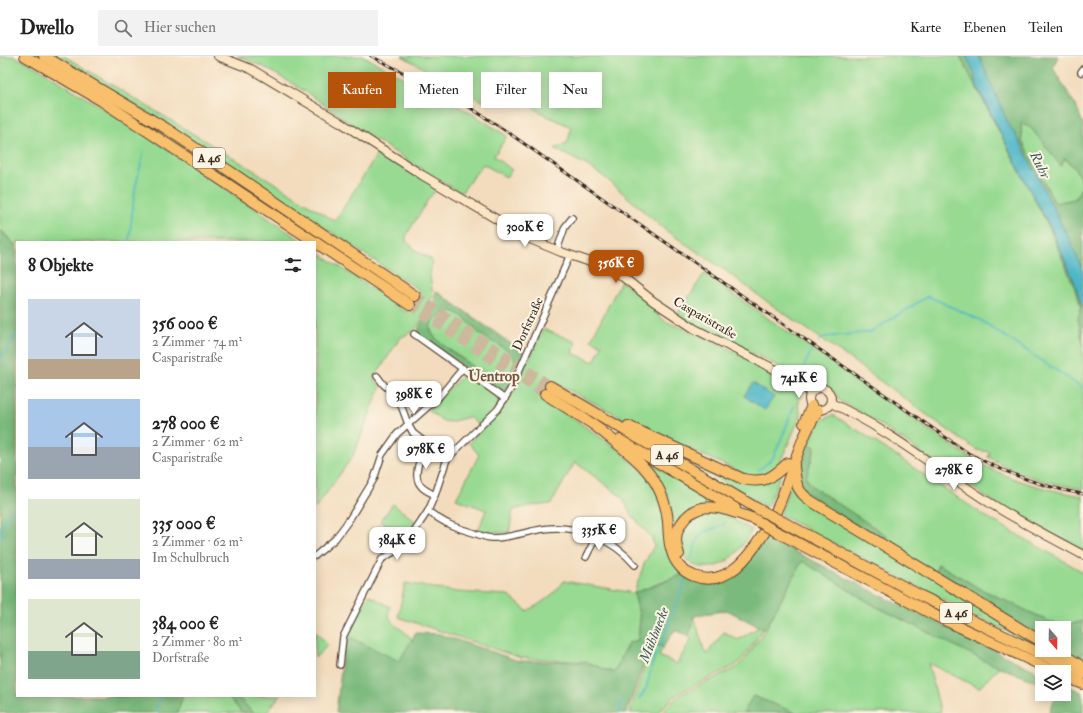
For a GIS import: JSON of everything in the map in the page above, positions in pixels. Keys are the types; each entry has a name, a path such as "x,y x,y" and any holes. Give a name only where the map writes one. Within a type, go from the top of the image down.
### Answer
{"highway":[{"name":"A 46","path":"25,56 102,101 313,241"},
{"name":"A 46","path":"44,56 167,129 415,296"},
{"name":"A 46","path":"316,243 410,305"},
{"name":"A 46","path":"1041,665 936,616 754,520 593,424 547,390 576,402 758,509 921,596 1083,674"},
{"path":"576,402 743,479 756,481 769,478 791,464"},
{"path":"754,520 720,508 709,507 696,511 685,519 677,531 676,545 680,556 690,567 708,573 719,571 733,563 749,545 764,521 778,493 815,408"},
{"path":"593,424 636,460 650,475 659,489 664,503 668,518 670,543 674,559 685,572 701,578 714,578 727,574 734,570 752,551 774,516 781,500 791,464"},
{"path":"791,464 798,488 806,498 1035,638"},
{"path":"1066,657 1083,668"},
{"path":"1071,679 1083,684"}],"main road":[{"name":"Casparistraße","path":"218,56 252,69 340,122 439,185 530,239 608,268 623,277 653,301 695,329 788,376 811,392"},
{"path":"818,388 828,390 831,393 831,403 826,409 815,408 809,400 811,392 818,388"},
{"path":"831,403 858,416 991,504 1031,528 1083,555"}],"street":[{"path":"557,250 565,227 572,218"},
{"name":"Dorfstraße","path":"340,665 343,637 382,559 402,547 428,511 448,459 498,409 505,399 512,387 570,255"},
{"path":"414,334 505,399"},
{"path":"316,555 335,539 349,520 374,479 382,455 397,434 438,398 463,368"},
{"path":"378,376 384,385 398,397 413,433 448,459"},
{"path":"426,443 416,477 421,486 435,495"},
{"path":"428,511 446,524 490,538 513,537 545,529 569,529 580,531 596,536 613,545 628,557 635,565"},
{"path":"586,557 596,536"}],"green space":[{"path":"0,56 14,56 36,67 154,140 302,241 16,241 16,246 0,229"},
{"path":"57,56 64,56 335,221 379,151 438,188 429,198 406,236 406,241 417,251 432,260 430,276 433,295 419,325 413,331 400,338 375,375 374,381 381,386 353,456 316,508 316,251 406,312 421,291 161,121"},
{"path":"237,56 364,56 392,72 328,72 328,108 306,92 264,67"},
{"path":"402,56 960,56 1050,229 1074,286 1081,307 1078,319 1083,344 1083,489 1043,481 1015,471 988,457 990,452 977,450 726,271 665,230 607,179 588,166 555,149 568,142 571,127 534,108 541,108 541,72 481,72 481,100 473,96 473,72 431,72"},
{"path":"960,56 967,57 974,72 976,84 1024,178"},
{"path":"979,56 1058,56 1053,68 1076,106 1083,124 1083,185 1083,271 1069,239 1020,142 1008,123","holes":["1021,123 1031,128 1061,166 1065,158 1076,170 1083,185 1075,199 1055,203 1022,141"]},
{"path":"396,74 404,78 404,108 461,108 507,136 494,156 512,170 506,177 483,164 461,193 348,122 328,108 396,108"},
{"path":"1021,122 1031,128 1061,165 1064,158 1076,170 1083,185 1075,199 1055,203 1022,141"},
{"path":"1028,186 1051,229 1073,278 1083,308 1083,344 1078,319 1081,307 1074,286 1050,229"},
{"path":"0,229 16,247 16,697 183,697 177,713 0,713"},
{"path":"704,274 967,456 1002,474 1024,482 1059,492 1083,496 1083,551 992,501 876,422 839,400 832,389 821,383 810,384 789,371 730,343 677,315"},
{"path":"621,281 653,305 659,316 665,321 718,343 782,377 800,394 798,405 801,415 777,469 764,476 751,477 635,424 555,383 545,399 615,447 646,474 659,496 664,517 663,536 669,558 684,574 634,593 644,564 654,546 652,538 631,514 622,497 575,462 551,504 529,506 513,510 509,533 478,531 486,510 456,499 479,455 469,443 506,404 515,389 543,329 576,342 572,353 594,362 602,345 591,340"},
{"path":"436,291 524,353 507,389 504,391 496,390 420,336 418,331 419,328 434,302","holes":["452,311 465,318 480,334 504,348 512,355 515,360 512,369 507,375 490,377 459,357 437,340 432,334 430,328 439,316"]},
{"path":"451,311 464,317 473,326 512,354 515,360 510,373 500,378 490,378 441,344 435,338 430,327 433,321 439,316"},
{"path":"465,373 497,396 500,403 478,425 469,417 450,422 443,421 428,410"},
{"path":"833,415 985,516 1083,572 1083,621 1071,624 1071,621 1048,621 977,587 938,564 935,573 883,542 887,536 813,487 806,478 815,447 809,444 819,421"},
{"path":"633,431 739,480 782,472 767,507"},
{"path":"809,444 815,447 806,478 813,487 887,536 883,542 801,490 799,469"},
{"path":"645,460 716,504 705,504 673,535 672,513 668,496"},
{"path":"792,480 1035,645 943,600 780,515"},
{"path":"393,504 416,522 404,538 380,521"},
{"path":"712,511 722,513 752,530 738,551 727,561 712,567 696,566 687,560 683,554 681,547 682,534 688,522 693,517 701,513"},
{"path":"766,537 880,595 1035,671 1035,681 987,662 875,606 802,561 765,630 727,610 694,616 689,636 675,630 663,647 646,643 646,656 627,713 336,713 345,635 399,661 416,633 439,634 519,661 587,662 614,673 628,643 638,640 640,619 634,593 684,574 704,583 713,584 730,576 747,560"},
{"path":"802,561 875,606 999,667 979,688 928,663 941,713 796,713 753,696 743,713 662,713 679,695 736,668 745,659 765,630"},
{"path":"938,564 977,587 1048,621 1035,621 1035,635 935,573"},
{"path":"564,581 634,593 640,619 638,640 628,643 614,673 587,662 521,658 398,617 405,583 457,592 508,595 527,611 548,598"},
{"path":"369,595 390,607 389,613 392,622 412,640 400,662 345,635"},
{"path":"694,616 705,653 707,654 724,632 738,640 759,627 763,629 743,658 736,665 678,693 657,713 630,713 649,651 649,643 663,647 659,656 677,664 691,640 689,636"},
{"path":"1083,621 1083,663 1071,655 1071,624"},
{"path":"316,632 328,645 316,657"},
{"path":"1071,687 1083,693 1083,713 1049,713 1054,701 1071,701"},
{"path":"753,696 796,713 743,713"},
{"path":"183,697 229,697 242,713 177,713"},
{"path":"229,697 238,697 253,713 242,713"},
{"path":"238,697 279,697 266,713 253,713"}],"water":[{"path":"966,56 979,56 1008,123 1020,142 1069,239 1083,271 1083,308 1073,278 1051,229 976,84 974,72"},
{"path":"753,383 774,397 765,410 744,396"}],"waterway":[{"path":"129,241 135,189 144,151"},
{"path":"819,341 825,337 871,332 928,296 982,321 1083,388"},
{"path":"0,359 16,335"},
{"name":"Mühlmecke","path":"804,366 812,350"},
{"name":"Mühlmecke","path":"759,470 773,458 794,406"},
{"path":"0,539 5,518 14,511"},
{"name":"Mühlmecke","path":"691,559 698,537 706,531 723,525 726,522"},
{"name":"Mühlmecke","path":"639,699 646,689 654,658 663,641 686,577"},
{"path":"154,713 162,697"},
{"name":"Mühlmecke","path":"620,713 620,703 626,701"}],"tunnel":[{"path":"415,296 550,386"},
{"path":"410,305 545,394"}],"railway":[{"path":"371,56 466,105 503,129 968,453 996,467 1038,483 1083,494"}],"district":[{"name":"Uentrop","path":"494,376"}],"water label":[{"name":"Ruhr","path":"1040,165"}]}
